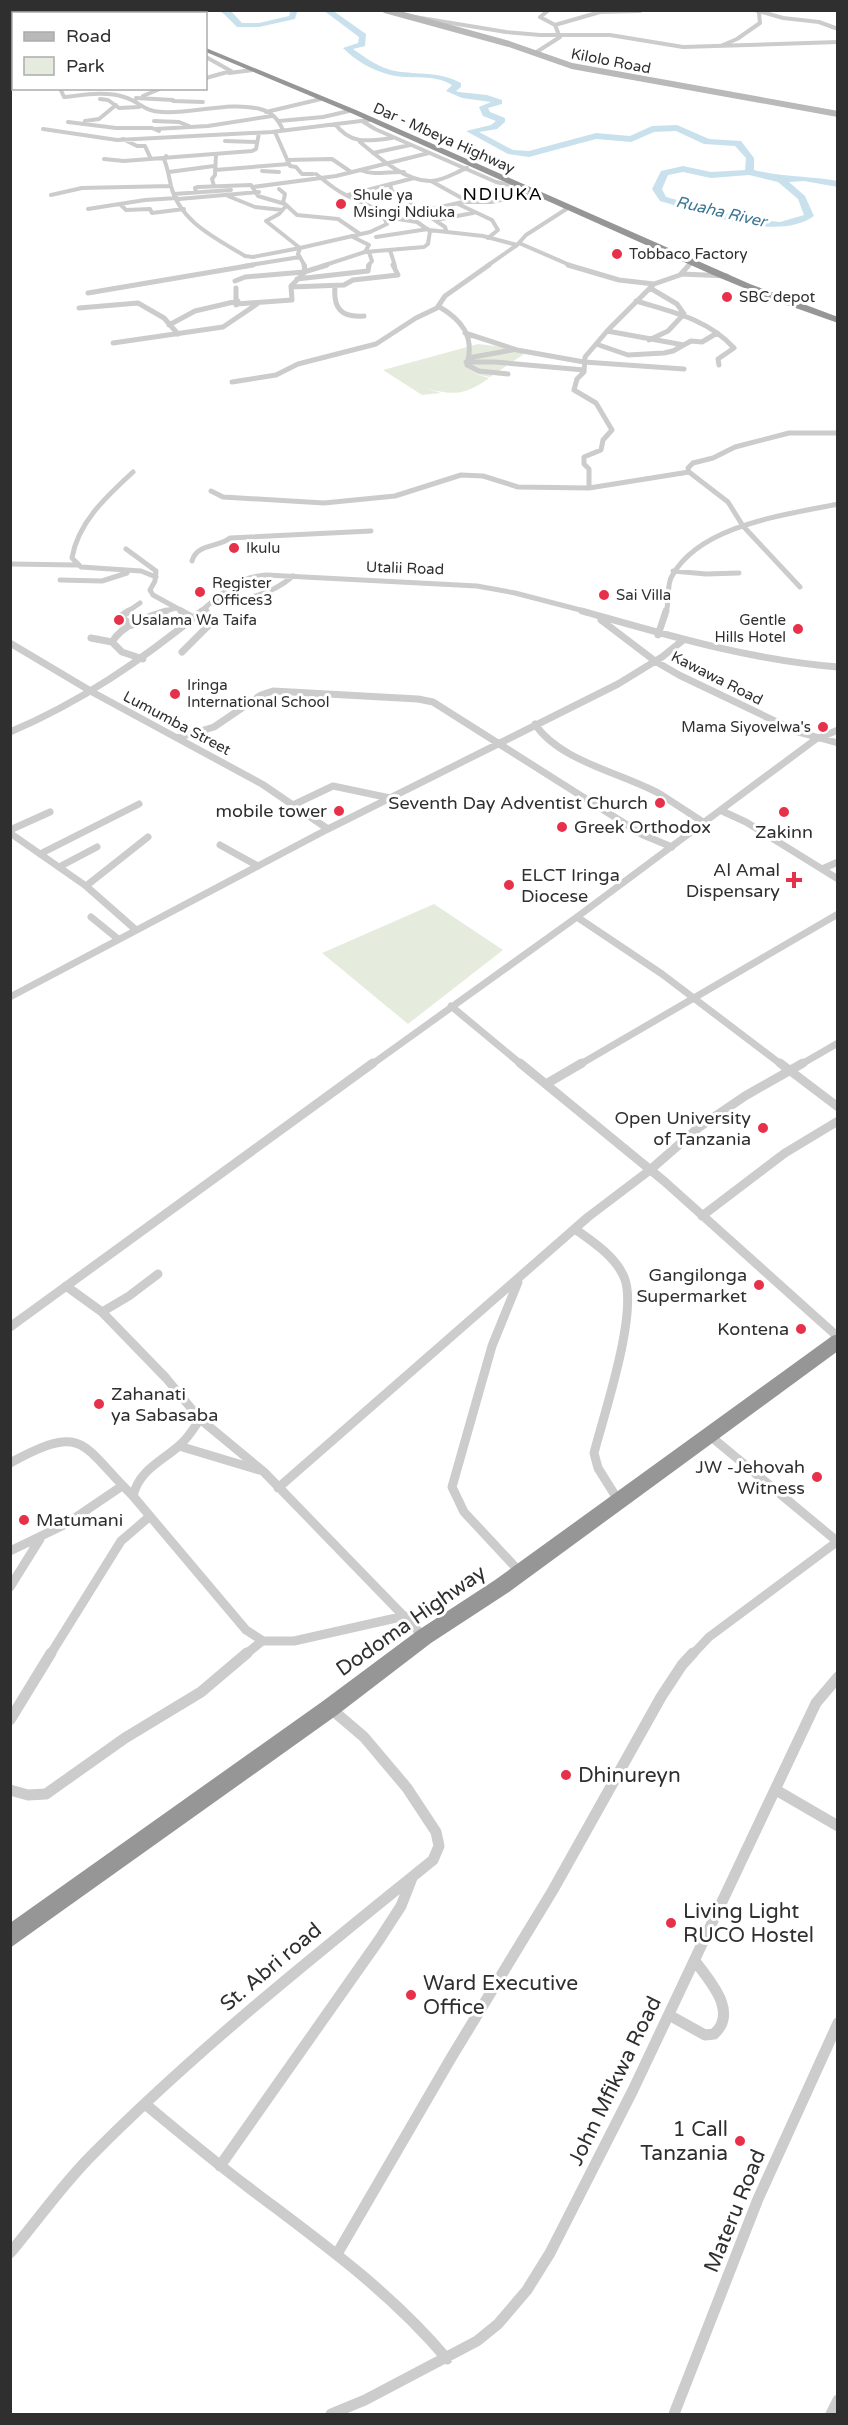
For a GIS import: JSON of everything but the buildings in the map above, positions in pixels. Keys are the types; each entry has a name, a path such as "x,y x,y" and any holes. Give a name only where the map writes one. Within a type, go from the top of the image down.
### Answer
{"highway":[{"name":"Dar - Mbeya Highway","path":"207,50 349,111 366,121 469,167 531,191 783,301 837,320"},
{"name":"Dodoma Highway","path":"10,1937 252,1761 330,1708 424,1637 465,1612 837,1339"}],"main road":[{"name":"Kilolo Road","path":"385,10 509,44 590,70 837,114"}],"street":[{"path":"549,10 540,17 555,25 561,35"},
{"path":"555,25 599,11 639,11"},
{"path":"757,12 782,14 787,19 837,26"},
{"path":"714,46 737,39 760,22 761,18 757,12"},
{"path":"405,16 425,17 506,32 610,35 680,46 837,42"},
{"path":"535,53 561,35"},
{"path":"207,57 222,57"},
{"path":"207,57 227,66 231,71 229,73"},
{"path":"207,78 253,70"},
{"path":"61,90 64,97 90,93 134,99 203,102"},
{"path":"134,99 157,90"},
{"path":"163,112 177,94"},
{"path":"79,95 105,100 123,108 139,107 149,111 154,121 153,129"},
{"path":"134,99 139,107"},
{"path":"266,112 321,99"},
{"path":"75,123 98,119 116,105"},
{"path":"108,112 197,112 241,107 266,112 279,121 283,130"},
{"path":"279,121 323,117 349,111"},
{"path":"68,123 116,129 153,129 194,127 272,116"},
{"path":"154,121 179,122 205,132 205,135"},
{"path":"295,133 366,121 395,138 469,167"},
{"path":"43,129 123,139 337,127"},
{"path":"337,127 347,138 360,142 373,153 414,178 431,181 461,196 466,202"},
{"path":"153,129 159,132 158,137"},
{"path":"274,132 280,139 288,162 305,175"},
{"path":"255,150 259,133"},
{"path":"224,135 235,153"},
{"path":"360,142 395,138"},
{"path":"123,139 145,147 150,157"},
{"path":"227,142 256,142"},
{"path":"227,142 255,150"},
{"path":"373,153 411,145"},
{"path":"104,159 124,160 255,150"},
{"path":"88,209 177,197 196,192 292,187 429,153"},
{"path":"214,186 212,178 215,175 216,154"},
{"path":"166,156 164,159 171,186 187,217 201,229 244,256 253,257 300,248 394,226 406,220 429,215"},
{"path":"169,172 332,159 351,172"},
{"path":"276,165 285,181 292,187"},
{"path":"240,167 244,170 279,172"},
{"path":"431,181 469,167"},
{"path":"177,197 228,196 305,175 344,169"},
{"path":"360,170 372,175 388,171 404,172"},
{"path":"235,281 245,277 304,272 367,252 425,247 430,241 428,229 417,222 385,217 316,174"},
{"path":"348,195 414,178"},
{"path":"285,181 324,180"},
{"path":"196,192 196,187 248,184 254,190 284,203 297,215 338,219 360,234"},
{"path":"390,185 394,193 429,215 446,229"},
{"path":"51,195 82,188 171,186"},
{"path":"279,189 285,195 282,210 266,221 300,248"},
{"path":"423,211 466,202 490,202 531,191"},
{"path":"228,196 255,207 282,210"},
{"path":"458,204 492,220 498,231 488,238"},
{"path":"121,205 126,210 150,209 152,213 184,209"},
{"path":"232,382 276,375 298,364 376,344 438,306 445,296 517,245 526,235 568,208"},
{"path":"436,220 474,213"},
{"path":"383,228 387,224 385,217"},
{"path":"383,228 387,235"},
{"path":"376,237 428,229 446,229 517,245 609,278 652,286 677,304 684,314"},
{"path":"369,232 385,245"},
{"path":"297,279 368,271 368,266 372,261 367,252 369,245 351,236"},
{"path":"169,325 195,310 237,303 258,304 292,300 291,287 306,267 300,257 300,248"},
{"path":"291,287 347,285 353,280 398,276 397,269 392,263 390,250"},
{"path":"88,293 300,257"},
{"path":"682,274 692,261"},
{"path":"589,488 589,469 584,464 584,457 601,450 603,440 612,430 596,403 574,390 577,379 584,370 584,362 606,332 652,286 682,274 728,276"},
{"path":"335,286 333,301 338,310 352,317 364,316"},
{"path":"235,317 236,288"},
{"path":"636,301 684,314 717,333 734,348 718,359 720,364"},
{"path":"79,308 138,303 164,318 178,334"},
{"path":"113,343 223,327 258,304"},
{"path":"438,306 456,316 465,333 470,344 468,366 508,374"},
{"path":"648,340 668,331 684,314"},
{"path":"606,332 684,345"},
{"path":"465,333 517,350 584,362 684,369"},
{"path":"596,344 628,355 668,353 691,340 703,341 717,333"},
{"path":"467,360 517,350"},
{"path":"467,360 584,370"},
{"path":"689,472 688,468 693,463 713,458 746,444 789,433 837,433"},
{"path":"77,565 72,555 80,532 109,496 133,472"},
{"path":"211,491 223,497 308,503 356,501 402,494 449,478 470,475 483,476 518,487 589,488 689,472 728,502 743,526 800,587"},
{"path":"658,635 669,603 670,578 702,543 743,526 779,515 837,504"},
{"path":"192,561 193,555 207,545 221,544 230,538 371,531"},
{"path":"126,549 156,571 151,593 192,617"},
{"path":"10,564 77,565 144,572 156,577"},
{"path":"674,571 706,574 740,573"},
{"path":"60,580 105,581 130,572"},
{"name":"Utalii Road","path":"10,732 93,693 143,659 192,617 242,579 266,575 430,582 486,587 524,595 682,641 767,660 837,667"},
{"path":"213,601 240,600 266,592 283,585 293,576"},
{"path":"132,625 120,617 140,603"},
{"path":"112,642 118,633 132,625 176,608"},
{"path":"182,652 210,624 211,620 205,608"},
{"name":"Kawawa Road","path":"595,615 654,661 816,739 837,743"},
{"path":"91,638 112,642 122,652 143,659"},
{"path":"12,993 328,829 502,744 535,724 632,676 682,641"},
{"name":"Lumumba Street","path":"10,643 93,693 262,784 328,829"},
{"path":"177,738 214,727 261,695 277,690 426,700 439,705 502,744 579,796 643,835 672,847"},
{"path":"535,724 544,738 564,750 659,794 703,822"},
{"path":"10,1327 577,917 816,739 837,730"},
{"path":"293,805 333,786 390,798"},
{"path":"40,854 139,804"},
{"path":"722,811 746,822 837,879"},
{"path":"50,812 10,832 86,886 136,930"},
{"path":"86,886 148,837"},
{"path":"220,845 258,866"},
{"path":"59,867 97,847"},
{"path":"822,869 837,862"},
{"path":"546,1084 837,914"},
{"path":"92,917 118,939"},
{"path":"577,917 662,974 837,1107"},
{"path":"451,1006 650,1170 837,1339"},
{"path":"278,1488 447,1338 698,1128 745,1096 837,1043"},
{"path":"702,1216 785,1154 837,1121"},
{"path":"575,1229 621,1268 630,1297 628,1321 594,1453 598,1468 618,1500"},
{"path":"102,1312 129,1296 158,1274"},
{"path":"519,1279 492,1346 452,1487 464,1512 520,1572"},
{"path":"66,1286 102,1312 166,1378 200,1419 264,1472 424,1637"},
{"path":"133,1496 137,1482 142,1476 154,1463 179,1446 200,1419"},
{"path":"337,2254 451,2058 554,1890 656,1706 682,1665 709,1637 837,1541 709,1435"},
{"path":"10,1463 45,1443 56,1440 76,1440 87,1446 133,1496 238,1622 262,1641"},
{"path":"179,1446 264,1472"},
{"path":"10,1551 79,1516 122,1486"},
{"path":"10,1720 122,1541 136,1526 149,1517"},
{"path":"10,1587 42,1536"},
{"path":"10,1790 23,1796 34,1797 46,1794 67,1782 125,1738 201,1692 262,1641 299,1640 386,1618 405,1616"},
{"name":"John Mfikwa Road","path":"331,2415 447,2359 477,2341 498,2324 527,2290 550,2253 669,2015 816,1704 837,1677"},
{"name":"St. Abri road","path":"10,2253 90,2157 146,2104 238,2019 433,1860 439,1846 436,1832 407,1788 364,1737 330,1708"},
{"path":"776,1790 837,1826"},
{"path":"220,2166 379,1940 401,1906 412,1878"},
{"path":"669,2015 698,2032 711,2036 717,2032 724,2020 721,1997 695,1961"},
{"name":"Materu Road","path":"674,2415 758,2199 837,2023"},
{"path":"146,2104 220,2166 375,2283 426,2332 447,2359"},
{"path":"831,2415 837,2400"}],"green space":[{"path":"478,344 530,350 490,377 475,374 489,378 473,388 459,392 451,393 425,388 441,393 422,395 383,370"},
{"path":"434,904 503,950 408,1024 322,953"}],"waterway":[{"name":"Ruaha River","path":"221,10 227,12 240,25 259,25 292,17 294,11 298,10"},
{"name":"Ruaha River","path":"326,10 363,36 362,44 347,48 371,64 398,74 443,77 458,85 450,91 456,94 493,99 499,102 483,107 486,114 502,120 494,127 470,131 511,152 529,154 596,136 631,139 652,129 677,128 707,142 738,143 750,158 749,172"},
{"name":"Ruaha River","path":"749,172 711,175 683,169 664,173 657,189 663,199 745,221 781,225 809,216 802,198 781,180"},
{"name":"Ruaha River","path":"749,172 781,180"},
{"name":"Ruaha River","path":"781,180 804,178 838,184"}],"place":[{"name":"Shule ya Msingi Ndiuka","path":"341,204"},
{"name":"Tobbaco Factory","path":"617,254"},
{"name":"SBC depot","path":"727,297"},
{"name":"Ikulu","path":"234,548"},
{"name":"Register Offices3","path":"200,592"},
{"name":"Sai Villa","path":"604,595"},
{"name":"Usalama Wa Taifa","path":"119,620"},
{"name":"Gentle Hills Hotel","path":"798,629"},
{"name":"Iringa International School","path":"175,694"},
{"name":"Mama Siyovelwa's","path":"823,727"},
{"name":"Seventh Day Adventist Church","path":"660,803"},
{"name":"mobile tower","path":"339,811"},
{"name":"Zakinn","path":"784,812"},
{"name":"Greek Orthodox","path":"562,827"},
{"name":"Al Amal Dispensary","path":"794,880"},
{"name":"ELCT Iringa Diocese","path":"509,885"},
{"name":"Open University of Tanzania","path":"763,1128"},
{"name":"Gangilonga Supermarket","path":"759,1285"},
{"name":"Kontena","path":"801,1329"},
{"name":"Zahanati ya Sabasaba","path":"99,1404"},
{"name":"JW -Jehovah Witness","path":"817,1477"},
{"name":"Matumani","path":"24,1520"},
{"name":"Dhinureyn","path":"566,1775"},
{"name":"Living Light RUCO Hostel","path":"671,1923"},
{"name":"Ward Executive Office","path":"411,1995"},
{"name":"1 Call Tanzania","path":"740,2141"}],"district":[{"name":"NDIUKA","path":"503,194"}]}
